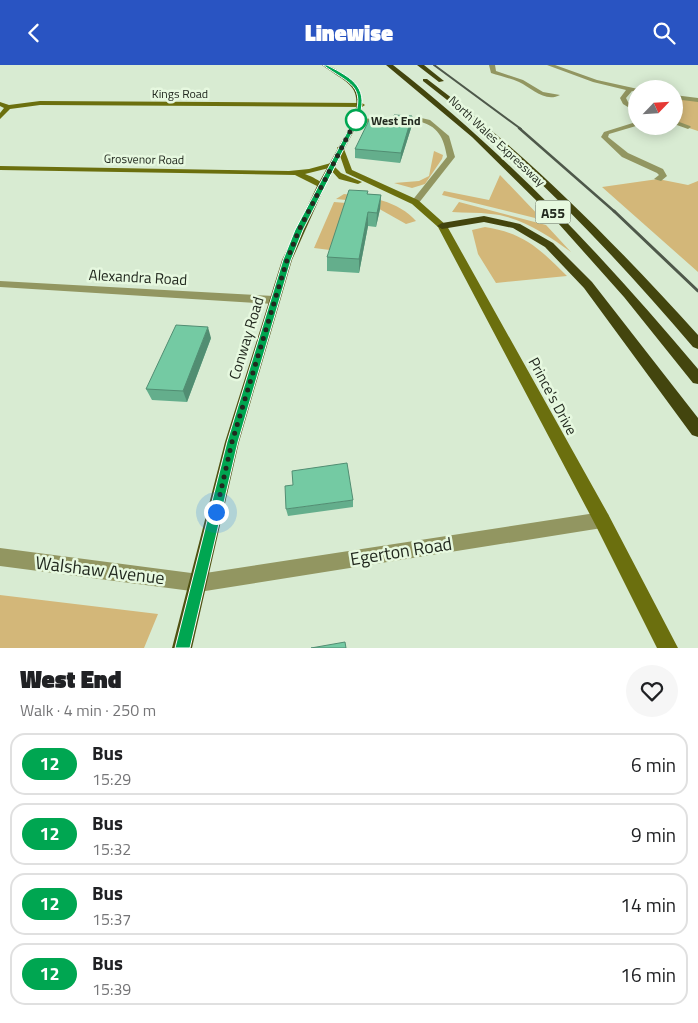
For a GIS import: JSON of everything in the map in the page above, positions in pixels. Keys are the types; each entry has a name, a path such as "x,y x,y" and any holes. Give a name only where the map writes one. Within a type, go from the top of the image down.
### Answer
{"highway":[{"name":"North Wales Expressway","path":"389,65 434,99 516,174 580,240 698,379"},
{"name":"North Wales Expressway","path":"405,65 461,106 535,174 656,296 698,344"},
{"path":"420,65 475,108 542,171 656,296"},
{"path":"442,226 484,219 516,226 549,245 588,285 698,430"}],"main road":[{"path":"326,65 342,74 355,86 360,92 362,105"},
{"name":"Kings Road","path":"0,104 8,107 40,103 362,105"},
{"name":"Conway Road","path":"182,648 232,442 274,300 296,237 331,165 356,121 362,105"},
{"path":"0,117 8,107"},
{"name":"Prince's Drive","path":"340,149 348,171 415,202 442,226 602,519 668,648"},
{"name":"Prince's Drive","path":"331,165 334,172 342,177 380,187"},
{"name":"Grosvenor Road","path":"288,173 310,171 331,165"},
{"name":"Grosvenor Road","path":"0,167 288,173 304,175 321,186"}],"street":[{"path":"492,65 493,72 521,81 546,95 558,95"},
{"path":"550,65 595,81 628,89"},
{"path":"683,97 698,98 698,92"},
{"path":"628,94 623,98 624,103 628,105"},
{"path":"539,100 546,95"},
{"path":"356,121 428,121 447,137 451,157 415,202"},
{"path":"683,125 688,127"},
{"path":"628,126 606,133 604,137 625,155 660,171 663,176 658,179"},
{"name":"Alexandra Road","path":"0,284 274,300"},
{"name":"Egerton Road","path":"199,583 602,519"},
{"name":"Walshaw Avenue","path":"0,557 199,583"}],"shaded area":[{"path":"683,98 698,100 698,131 683,126"},
{"path":"434,151 443,155 442,159 425,184 412,188 394,183 419,181 429,176"},
{"path":"500,175 543,220 442,195 444,191 489,200"},
{"path":"658,179 688,185 698,181 698,272 602,187"},
{"path":"344,194 373,198 392,204 409,214 416,221 406,224 367,202 336,199"},
{"path":"334,202 346,203 330,250 314,248"},
{"path":"459,202 546,225 571,252 543,233 512,218 486,213 452,212"},
{"path":"485,227 510,233 521,238 539,250 567,276 496,283 478,254 472,230"},
{"path":"0,595 158,614 144,648 0,648"}],"building":[{"path":"394,115 412,116 401,153 355,149 371,116 393,118"},
{"path":"349,190 368,191 367,194 381,195 377,213 368,212 359,259 327,257"},
{"path":"176,325 208,327 183,391 146,389"},
{"path":"347,463 353,500 286,509 285,486 293,485 292,471"},
{"path":"345,642 346,648 311,648"}],"railway":[{"path":"434,65 521,129"},
{"path":"519,128 615,212"},
{"path":"614,211 698,291"}],"bus line":[{"name":"12","path":"182,648 232,442 287,260 299,230 331,165 356,121 362,105 360,92 350,80 325,65"}],"place":[{"name":"West End","path":"356,120"}],"route":[{"path":"216,512 232,442 287,260 299,230 331,165 356,120"}]}
